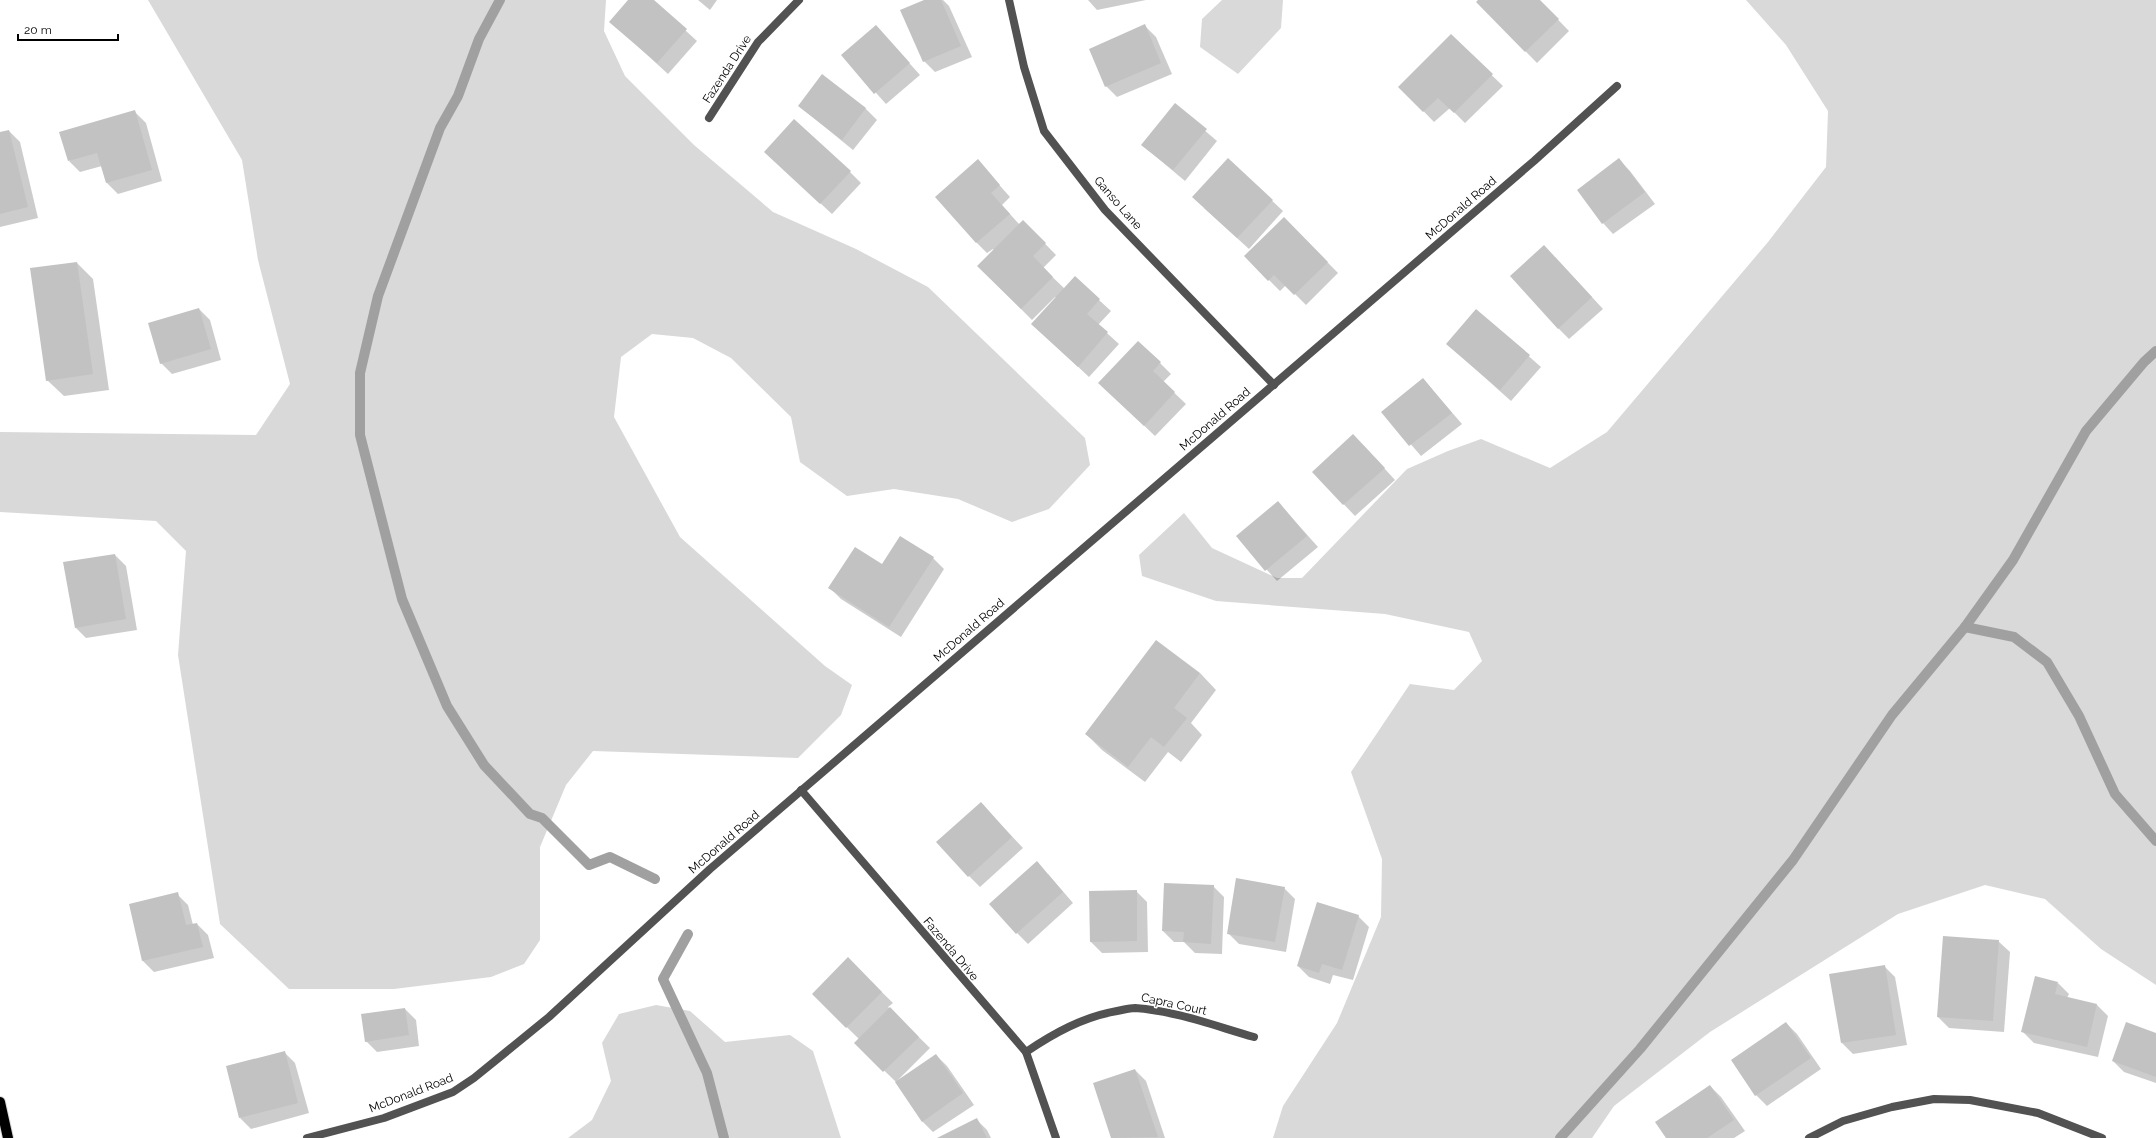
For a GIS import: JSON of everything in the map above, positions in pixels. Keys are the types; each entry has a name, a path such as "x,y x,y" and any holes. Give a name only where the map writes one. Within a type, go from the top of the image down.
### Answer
{"main road":[{"path":"0,1102 8,1138"}],"street":[{"name":"Fazenda Drive","path":"710,118 758,42 799,0"},
{"name":"Ganso Lane","path":"1009,0 1024,67 1044,131 1105,210 1274,385"},
{"name":"McDonald Road","path":"307,1138 384,1118 453,1092 474,1078 549,1017 710,869 801,790 1534,161 1617,86"},
{"name":"Fazenda Drive","path":"801,790 1026,1052 1056,1138"},
{"name":"Capra Court","path":"1026,1052 1054,1034 1082,1020 1100,1014 1134,1008 1189,1017 1254,1038"},
{"path":"1809,1138 1842,1121 1892,1107 1934,1099 1970,1100 2038,1113 2102,1138"}],"shaded area":[{"path":"148,0 606,0 604,31 625,76 694,145 773,212 856,249 928,287 1085,438 1090,465 1049,509 1012,522 958,499 894,489 847,496 800,462 791,417 731,358 693,338 652,334 621,357 614,417 680,537 825,666 852,685 841,715 798,758 593,751 566,785 540,847 540,940 524,964 491,977 394,989 289,989 220,924 178,655 186,551 156,521 0,512 0,432 256,435 290,384 258,260 242,160"},
{"path":"1222,0 1283,0 1281,28 1238,74 1200,47 1202,19"},
{"path":"1746,0 2156,0 2156,985 2101,949 2045,899 1985,885 1898,914 1710,1032 1614,1106 1592,1138 1273,1138 1283,1106 1337,1023 1381,917 1382,859 1351,772 1410,684 1454,690 1482,661 1469,632 1385,614 1216,601 1142,576 1139,555 1184,513 1212,548 1277,578 1302,578 1407,469 1448,451 1481,439 1550,468 1607,432 1768,242 1826,167 1828,111 1786,45"},
{"path":"656,1005 690,1011 725,1042 790,1035 813,1051 841,1138 568,1138 592,1120 611,1081 602,1043 619,1014"}],"building":[{"path":"628,0 654,0 687,29 657,63 609,22"},
{"path":"924,0 941,0 961,46 923,62 900,10"},
{"path":"1478,0 1540,0 1559,19 1525,52 1476,2"},
{"path":"1145,24 1161,63 1105,87 1089,49"},
{"path":"876,25 910,63 874,94 841,55"},
{"path":"1451,34 1493,74 1454,113 1438,98 1423,112 1398,87"},
{"path":"822,74 866,108 842,140 798,106"},
{"path":"1175,103 1207,129 1173,170 1141,145"},
{"path":"135,110 152,170 106,183 97,153 68,161 59,132"},
{"path":"794,119 851,171 820,204 764,152"},
{"path":"9,130 28,207 0,214 0,132"},
{"path":"1228,158 1273,200 1237,238 1192,197"},
{"path":"1619,158 1645,192 1602,224 1577,190"},
{"path":"978,159 1000,185 991,193 1010,214 976,243 935,197"},
{"path":"1284,217 1328,262 1294,295 1274,275 1268,281 1244,256"},
{"path":"1023,220 1046,243 1033,256 1053,277 1021,309 977,266"},
{"path":"1544,245 1592,297 1558,329 1510,276"},
{"path":"77,262 93,374 46,381 30,268"},
{"path":"1075,276 1100,299 1087,314 1108,332 1078,367 1031,324"},
{"path":"199,308 211,349 160,364 148,323"},
{"path":"1476,309 1530,355 1500,390 1446,344"},
{"path":"1138,341 1161,362 1153,371 1175,392 1144,426 1098,383"},
{"path":"1423,378 1452,413 1409,446 1381,412"},
{"path":"1353,434 1385,468 1343,505 1312,472"},
{"path":"1278,501 1307,536 1265,571 1236,536"},
{"path":"900,536 934,557 889,627 828,588 855,547 882,564"},
{"path":"115,554 126,619 75,628 63,562"},
{"path":"1156,640 1200,673 1174,708 1187,718 1164,747 1151,737 1128,767 1085,734"},
{"path":"981,802 1012,837 968,877 936,842"},
{"path":"1037,861 1063,892 1016,934 989,904"},
{"path":"1236,878 1285,887 1275,942 1227,934"},
{"path":"1164,883 1214,885 1211,944 1183,942 1184,932 1162,931"},
{"path":"1137,890 1137,941 1090,942 1089,891"},
{"path":"178,892 186,925 197,923 203,947 142,961 129,904"},
{"path":"1317,902 1359,915 1342,970 1322,964 1319,973 1297,966"},
{"path":"1943,936 1999,940 1993,1021 1937,1017"},
{"path":"848,957 882,992 846,1028 812,994"},
{"path":"1885,965 1896,1035 1841,1043 1829,974"},
{"path":"2035,976 2058,982 2055,994 2097,1004 2087,1047 2021,1032"},
{"path":"890,1007 919,1037 883,1072 854,1043"},
{"path":"405,1008 409,1035 365,1042 361,1014"},
{"path":"1786,1022 1811,1058 1755,1096 1731,1060"},
{"path":"2126,1022 2156,1033 2156,1077 2112,1061"},
{"path":"285,1051 298,1103 239,1118 226,1066"},
{"path":"936,1054 963,1093 922,1122 895,1082"},
{"path":"1135,1069 1158,1137 1111,1138 1093,1083"},
{"path":"1710,1085 1734,1120 1707,1138 1666,1138 1655,1122"},
{"path":"977,1118 987,1138 937,1138"}],"waterway":[{"path":"500,0 479,39 458,96 440,128 378,296 360,373 360,435 402,599 447,706 484,765 530,814 542,818 589,865 610,857 655,879"},
{"path":"1560,1138 1640,1049 1793,860 1892,715 1965,627 2013,560 2086,431 2144,362 2156,351"},
{"path":"1965,627 2014,637 2047,662 2079,716 2115,794 2156,841"},
{"path":"688,934 663,979 707,1073 724,1138"}]}
